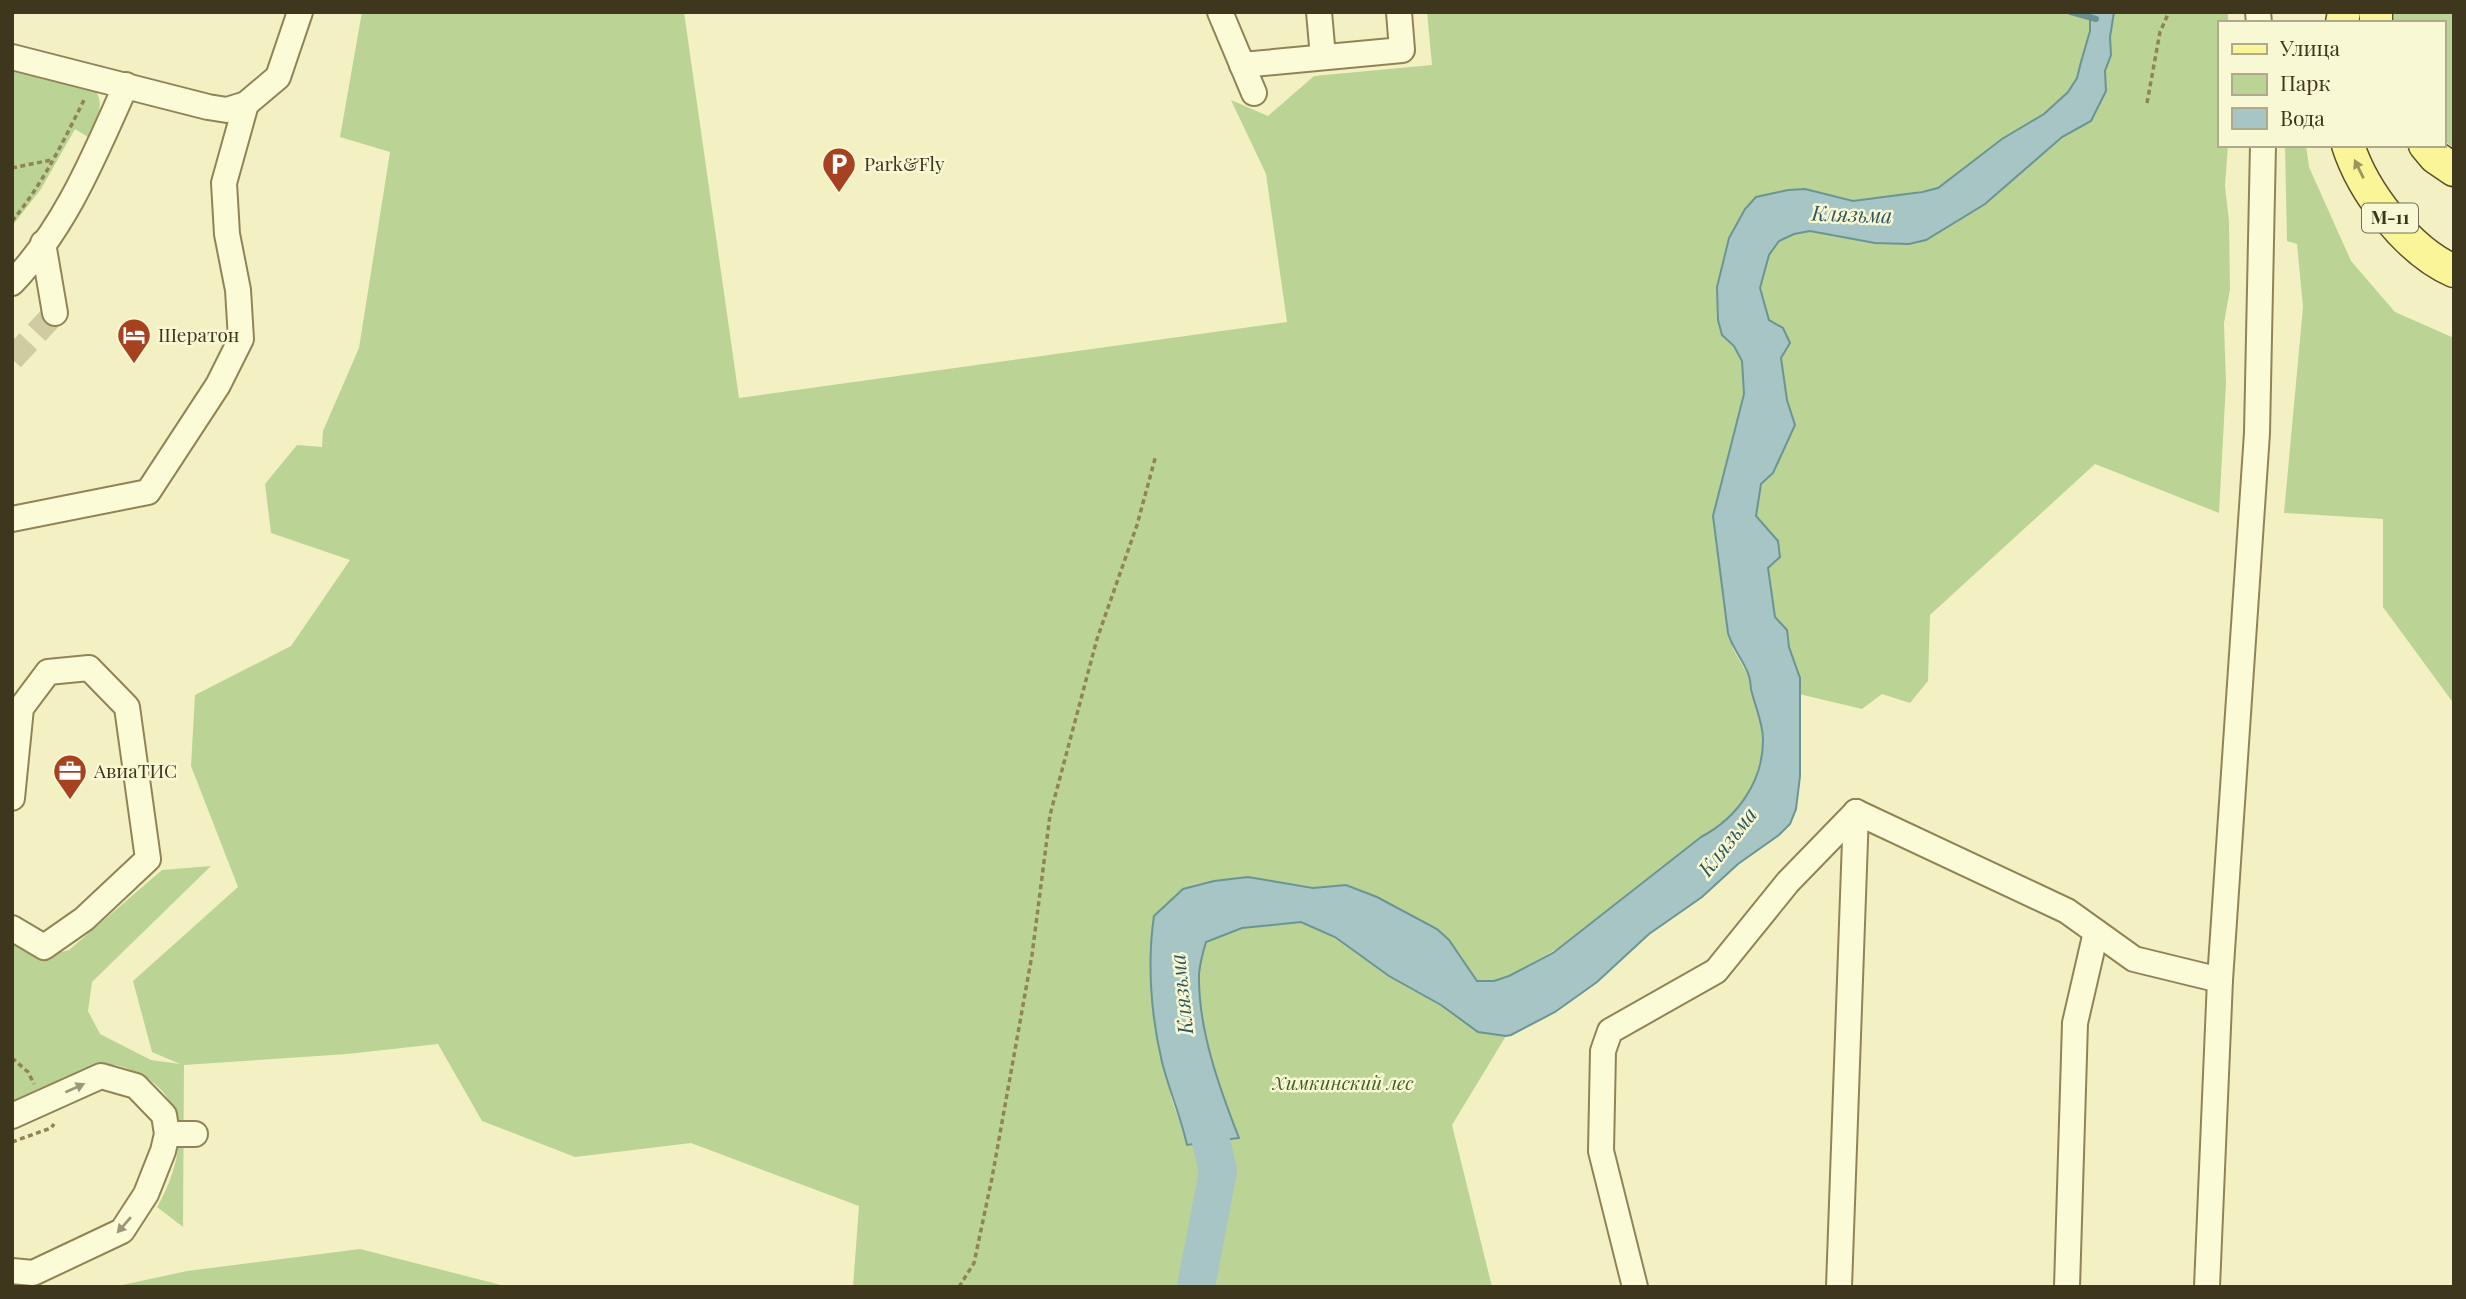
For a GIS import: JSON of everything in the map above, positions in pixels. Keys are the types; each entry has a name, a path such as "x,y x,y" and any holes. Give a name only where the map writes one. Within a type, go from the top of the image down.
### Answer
{"main road":[{"name":"М-11","path":"2349,147 2366,184 2406,237 2441,265 2454,271"},
{"path":"2427,147 2435,157 2454,170"}],"street":[{"path":"12,57 227,110 246,104 278,77 300,12"},
{"path":"1220,12 1254,93"},
{"path":"1319,12 1324,57"},
{"path":"1242,65 1402,50 1399,12"},
{"path":"12,283 62,218 92,163 126,85"},
{"path":"12,519 148,492 218,385 241,339 238,290 227,234 224,183 246,104"},
{"path":"2207,1287 2220,980 2257,433 2263,147"},
{"path":"43,243 55,313"},
{"path":"12,928 44,947 83,919 148,859 127,707 89,668 48,672 21,708 13,782"},
{"path":"1856,812 2067,911 2134,959 2220,980"},
{"path":"1635,1287 1601,1151 1603,1051 1610,1031 1716,971 1788,882 1856,812"},
{"path":"1839,1287 1856,812"},
{"path":"2067,1287 2075,1023 2096,932"},
{"path":"12,1116 101,1076 136,1086 164,1115 167,1134 146,1194 122,1231 33,1273 12,1270"},
{"path":"167,1134 195,1134"}],"path":[{"path":"2147,103 2160,32 2169,12"},
{"path":"12,220 34,192 95,77"},
{"path":"12,168 52,160"},
{"path":"12,209 17,215"},
{"path":"959,1287 975,1263 992,1178 1032,955 1050,815 1097,639 1137,524 1156,455"},
{"path":"12,1058 28,1072 38,1092"}],"green space":[{"name":"Химкинский лес","path":"362,12 684,12 739,398 1287,322 1266,174 1231,100 1268,116 1314,76 1432,65 1427,12 2090,12 2090,31 2077,78 2068,92 2044,114 2002,139 1938,188 1869,200 1853,201 1837,196 1724,254 1717,287 1717,303 1722,335 1734,346 1742,361 1744,395 1713,516 1733,649 1749,677 1763,739 1761,756 1749,794 1728,819 1688,847 1567,943 1509,976 1494,981 1477,981 1459,953 1437,929 1377,897 1248,877 1198,884 1152,966 1159,1048 1172,1100 1188,1145 1239,1137 1217,1078 1206,1037 1199,974 1206,942 1242,928 1301,922 1335,937 1389,976 1441,1005 1478,1032 1506,1036 1452,1125 1492,1287 853,1287 859,1206 691,1143 575,1157 482,1121 438,1044 347,1054 184,1065 183,1227 157,1207 172,1173 179,1138 172,1105 162,1091 147,1078 121,1066 103,1066 12,1104 12,943 25,951 39,954 69,950 162,870 211,866 92,982 88,1011 100,1034 151,1060 180,1064 152,1052 133,981 238,887 191,766 195,695 291,646 350,560 271,533 265,484 297,445 322,447 323,431 359,348 390,152 340,137"},
{"path":"2114,12 2228,12 2228,21 2218,21 2218,147 2228,147 2225,186 2229,221 2230,289 2224,323 2226,383 2219,513 2095,464 1930,615 1928,681 1910,703 1882,694 1862,709 1799,694 1800,677 1789,647 1787,630 1775,617 1768,568 1756,516 1761,484 1773,473 1795,425 1787,400 1781,357 1783,328 1769,320 1760,288 1769,255 1779,241 1810,231 1875,243 1909,244 1926,240 1985,204 2062,137 2091,121 2106,91 2105,71 2111,55 2110,37"},
{"path":"2394,12 2454,12 2454,149 2445,141 2445,21 2394,21"},
{"path":"12,66 91,85 100,104 88,137 75,129 41,189 12,226"},
{"path":"2285,147 2306,147 2309,167 2351,261 2395,312 2454,338 2454,704 2383,607 2383,519 2284,513 2303,307 2297,244 2287,241"},
{"path":"360,1249 509,1287 113,1287 187,1271"}],"water":[{"path":"2090,12 2114,12 2110,37 2111,55 2105,71 2106,91 2091,121 2062,137 1985,204 1926,240 1909,244 1875,243 1810,231 1779,241 1769,255 1760,288 1769,320 1783,328 1790,343 1781,358 1787,400 1795,425 1773,473 1761,484 1756,516 1778,541 1780,557 1768,568 1775,617 1787,630 1789,647 1800,678 1800,776 1796,809 1790,824 1738,864 1702,897 1649,934 1597,982 1555,1012 1511,1035 1478,1032 1441,1005 1389,976 1335,937 1301,922 1242,928 1206,942 1199,974 1202,1016 1217,1078 1239,1138 1187,1145 1158,1044 1151,970 1154,916 1183,889 1214,881 1248,877 1313,888 1346,885 1377,897 1437,929 1449,940 1477,981 1494,981 1553,953 1726,820 1746,797 1762,755 1761,722 1749,676 1728,633 1713,516 1744,394 1742,361 1734,346 1722,335 1718,320 1717,287 1729,238 1745,209 1756,197 1805,189 1853,201 1938,188 2002,139 2044,114 2068,92 2077,78 2090,31"}],"waterway":[{"path":"2071,12 2096,19"},
{"name":"Клязьма","path":"1196,1287 1218,1171 1199,1090"}],"tunnel":[{"path":"12,359 55,313"}],"place":[{"name":"Park&Fly","path":"839,194"},
{"name":"Шератон","path":"134,365"},
{"name":"АвиаТИС","path":"70,801"}]}
